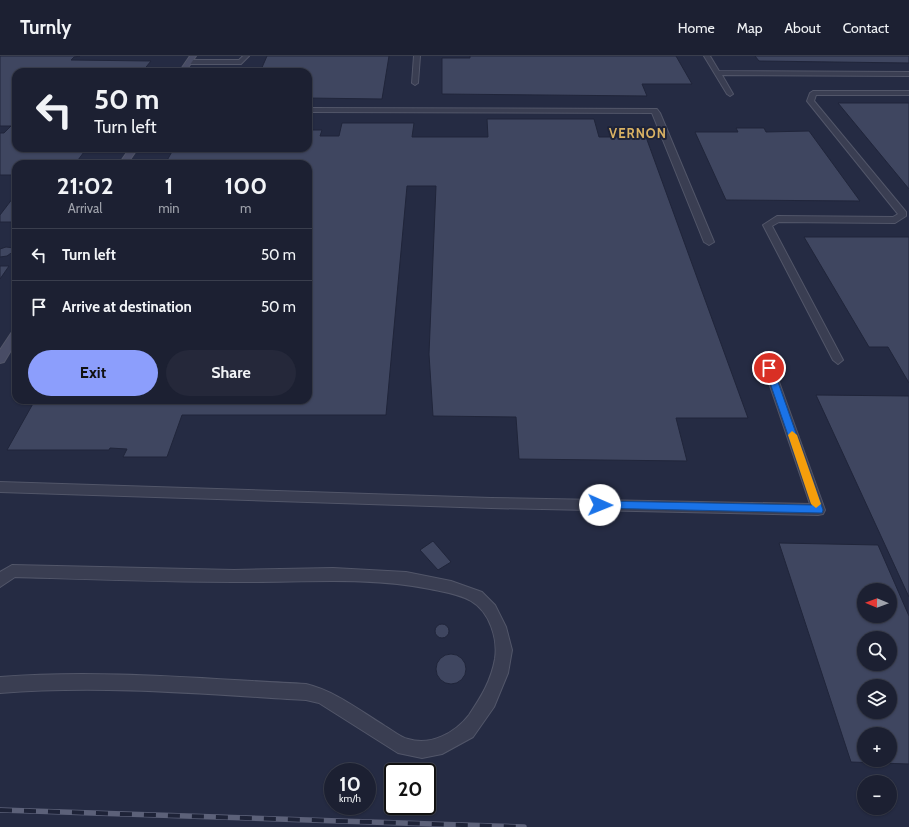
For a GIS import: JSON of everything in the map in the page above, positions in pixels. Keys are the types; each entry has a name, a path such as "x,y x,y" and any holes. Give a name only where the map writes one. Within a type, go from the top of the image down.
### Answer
{"main road":[{"path":"185,68 191,59"},
{"path":"0,359 12,340"}],"lane":[{"path":"191,59 241,62 246,56"},
{"path":"415,83 417,56"},
{"path":"707,56 730,94"},
{"path":"717,73 909,74"},
{"path":"838,360 767,225 777,219 895,220 903,214 810,101 813,93 909,93"},
{"path":"312,110 654,111 681,170 709,242"},
{"path":"0,487 483,503 818,510 769,368"},
{"path":"0,582 12,571 234,576 333,574 406,578 451,588 477,597 490,610 499,627 504,650 500,673 488,702 467,731 442,746 422,750 404,748 322,696 306,692 101,680 52,681 0,685"}],"building":[{"path":"0,56 80,56 74,57 71,60 151,61 145,68 12,68 12,152 84,152 78,160 12,160 12,175 0,175 0,133 4,133 11,126 0,126"},
{"path":"267,56 389,56 382,99 312,98 312,68 262,68"},
{"path":"470,56 676,56 692,84 642,84 647,96 442,94 442,58 470,58"},
{"path":"755,56 909,56 909,63 759,61"},
{"path":"838,103 909,103 909,189"},
{"path":"487,119 594,119 599,137 646,137 748,418 676,418 687,461 519,459 516,417 433,416 429,354 436,186 407,186 386,415 182,415 167,457 123,457 127,449 110,448 109,450 7,450 33,404 312,404 312,160 167,160 172,152 312,152 312,130 322,130 320,136 339,136 342,123 414,123 412,137 488,137"},
{"path":"736,128 764,128 766,132 809,131 860,201 726,200 695,132 738,132"},
{"path":"12,199 12,222 0,222 0,215"},
{"path":"804,237 909,237 909,383 888,347 869,347"},
{"path":"6,247 12,248 12,252 7,256 0,257 0,249"},
{"path":"0,266 9,266 0,279"},
{"path":"816,395 909,396 909,597"},
{"path":"433,541 451,562 438,570 420,550"},
{"path":"779,543 878,545 895,583 857,583 857,623 897,623 897,589 909,616 909,764 897,764 897,727 857,727 857,762 851,762"},
{"path":"439,624 445,624 449,628 449,634 445,638 439,638 435,634 435,628"},
{"path":"451,654 462,658 466,669 462,680 451,684 440,680 436,669 440,658"}],"railway":[{"path":"0,810 524,827"}],"slow traffic":[{"path":"792,435 816,504"}],"district":[{"name":"VERNON","path":"638,133"}],"route":[{"path":"600,505 818,510 769,368"}]}
